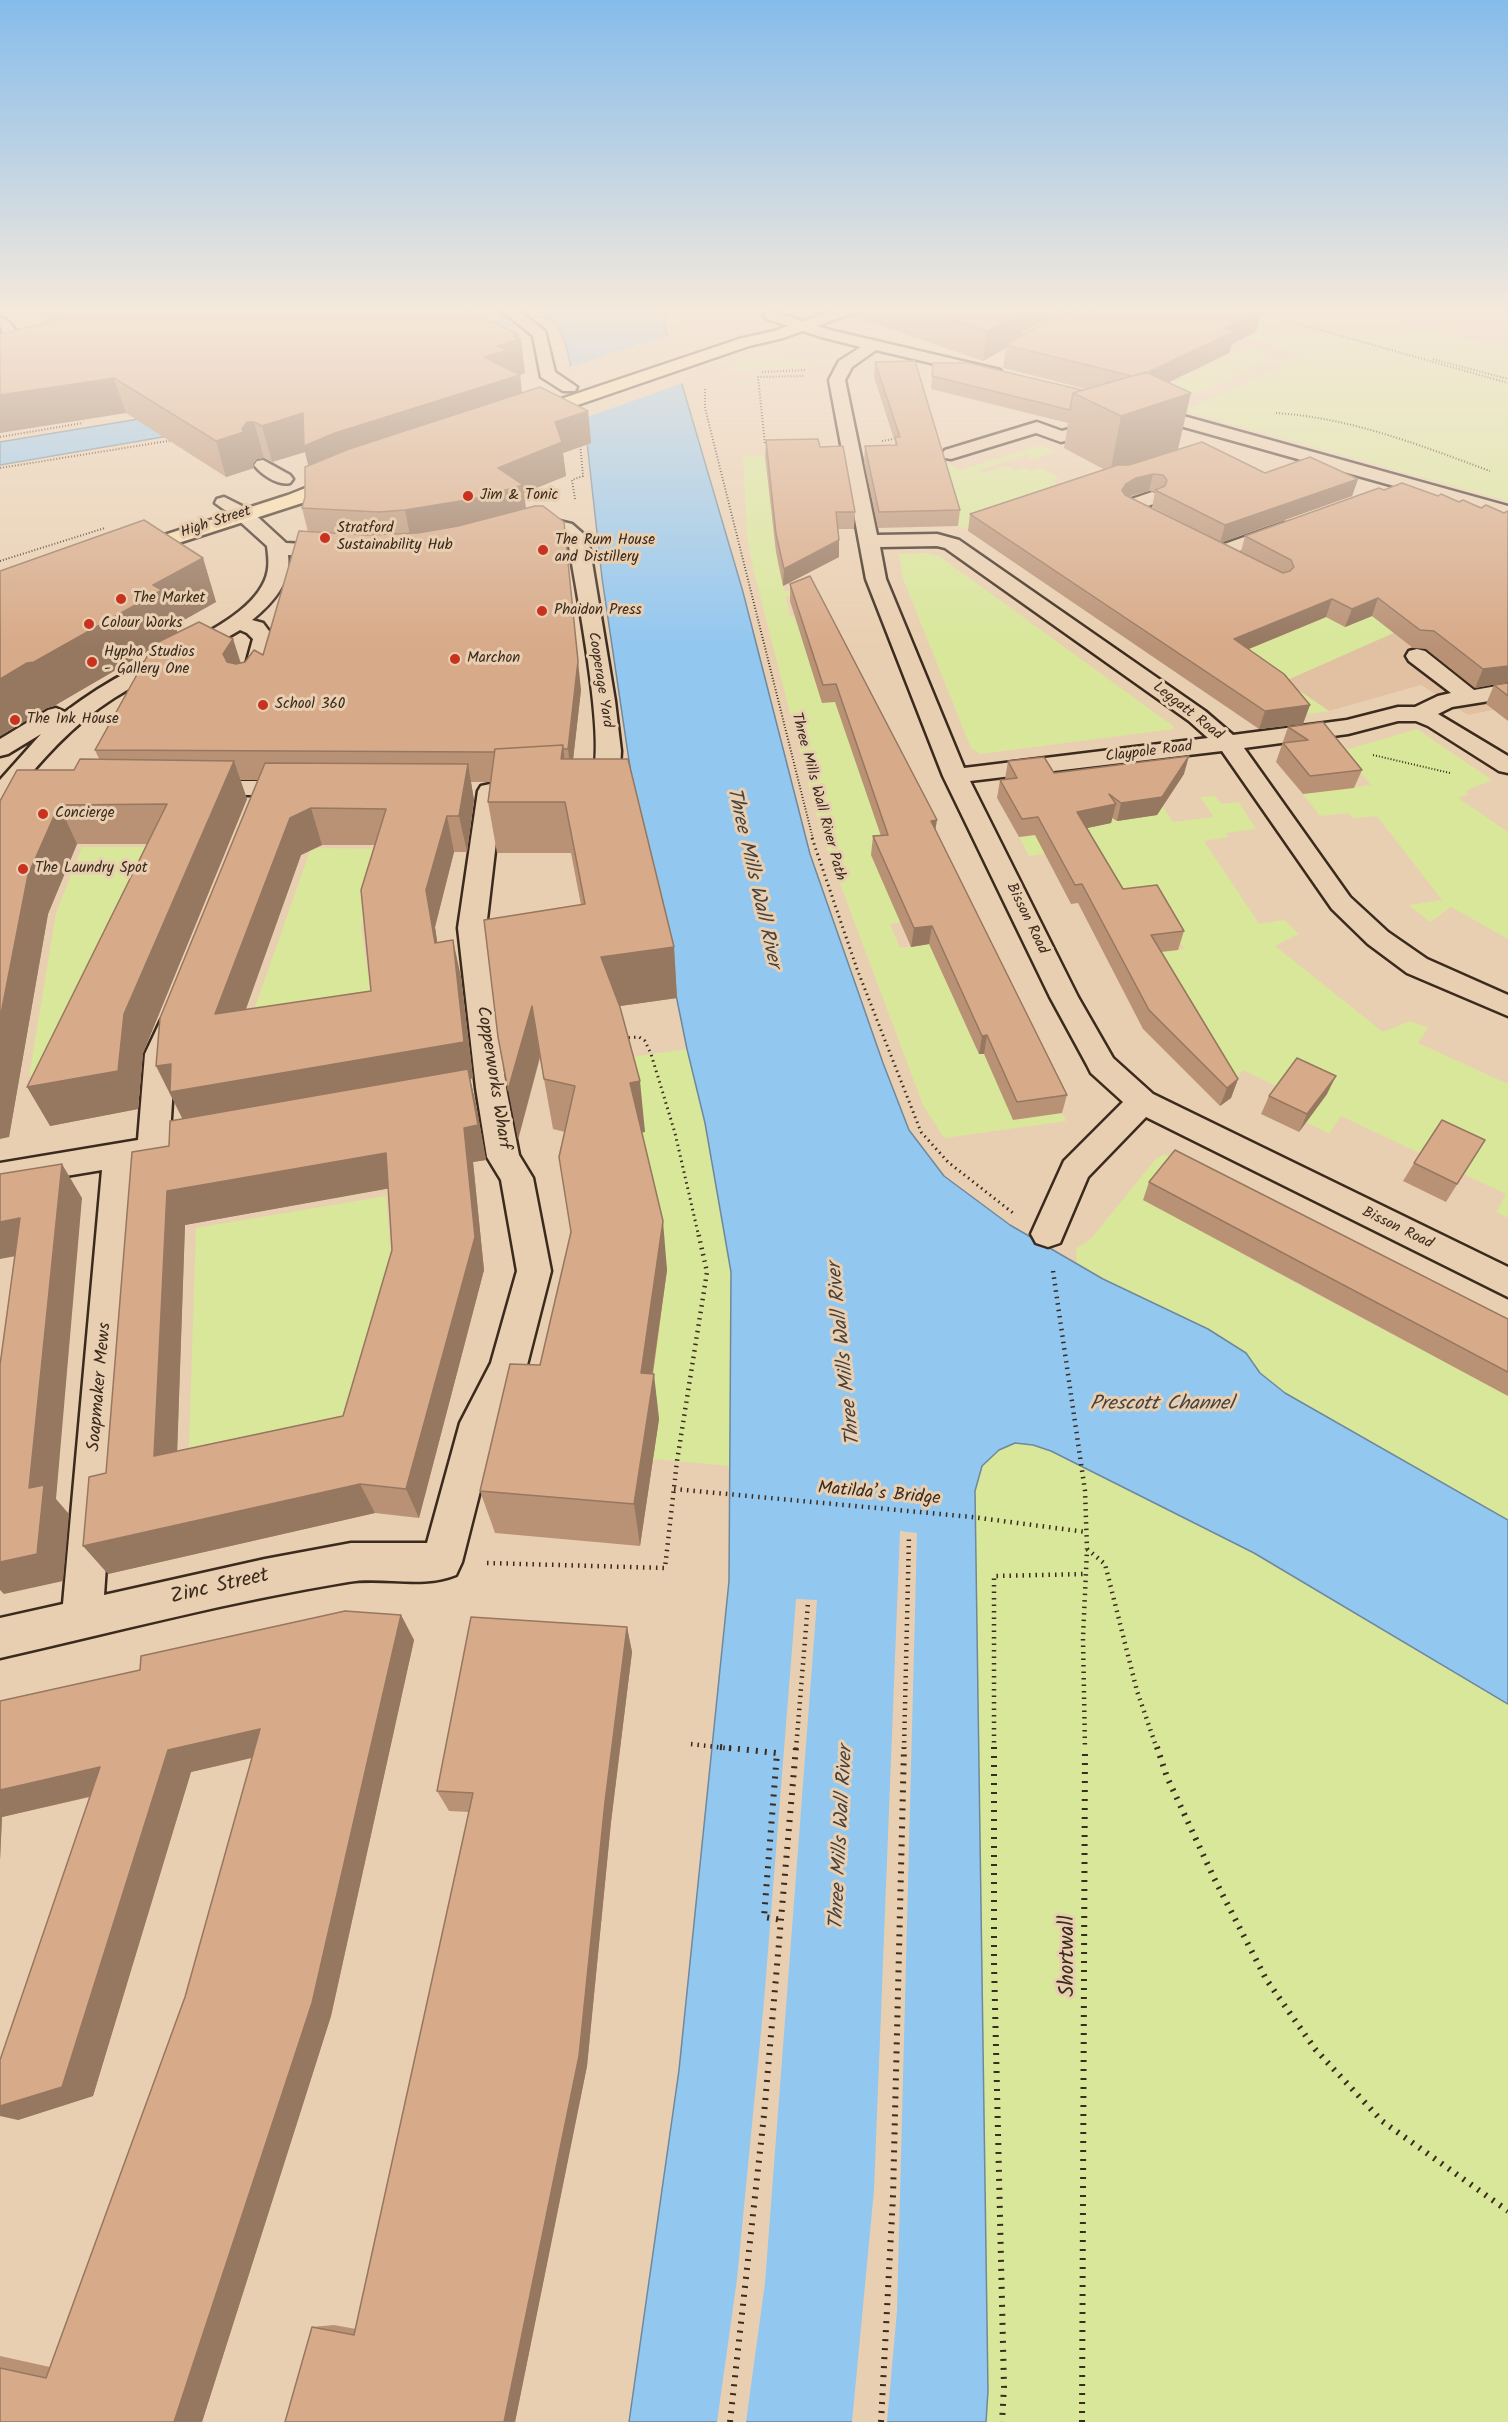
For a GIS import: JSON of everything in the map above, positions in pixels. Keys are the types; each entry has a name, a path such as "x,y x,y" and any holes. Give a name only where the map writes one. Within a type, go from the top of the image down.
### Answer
{"main road":[{"path":"508,423 512,421"},
{"name":"High Street","path":"111,559 244,504 331,486 361,472"},
{"name":"High Street","path":"264,487 293,477"},
{"name":"High Street","path":"121,536 224,503 244,504"}],"street":[{"name":"Bisson Road","path":"845,421 876,579 955,776 1064,997 1102,1065 1142,1102 1508,1283"},
{"path":"951,454 1038,427 1060,438 1115,421"},
{"path":"1187,421 1508,512"},
{"path":"1210,447 1221,443 1233,433"},
{"path":"263,465 293,477"},
{"path":"1372,496 1381,490 1388,478"},
{"path":"1152,498 1130,506 1179,532"},
{"path":"3,792 37,751 84,709 137,676 224,632 238,622 270,591 279,564 279,549 244,504"},
{"path":"1220,552 1302,523"},
{"path":"504,535 537,525 557,525 568,528 578,538"},
{"name":"Cooperage Yard","path":"555,789 588,787 602,781 608,768 609,751 604,701 578,538"},
{"name":"Leggatt Road","path":"869,541 937,540 952,544 1197,716 1228,743 1341,903 1378,938 1417,966 1508,1006"},
{"path":"1199,542 1239,563"},
{"path":"279,549 362,554"},
{"path":"238,622 255,628 264,639 256,669 245,684"},
{"path":"1417,656 1457,698"},
{"path":"0,749 131,673 137,676"},
{"name":"Claypole Road","path":"955,776 1317,732 1348,727 1398,714 1419,714 1457,698 1508,691"},
{"path":"1419,714 1436,721 1508,766"},
{"path":"3,792 33,788"},
{"path":"176,788 262,799 325,789"},
{"name":"Copperworks Wharf","path":"442,1562 479,1423 509,1365 534,1271 517,1178 503,1157 479,1090 472,928 490,790"},
{"name":"Soapmaker Mews","path":"82,1620 136,1152 160,1054 182,999"},
{"path":"1048,1231 1075,1170 1142,1102"},
{"path":"0,1175 200,1141"},
{"name":"Zinc Street","path":"0,1638 265,1578 351,1562 442,1562"}],"path":[{"name":"Three Mills Wall River Path","path":"708,421 815,848 857,969 921,1132 948,1162 1013,1214 1048,1231"},
{"path":"763,421 765,444 776,444"},
{"path":"1346,421 1381,430 1496,473"},
{"path":"0,437 83,423"},
{"path":"578,538 589,525 586,506 575,503 572,480 583,476 579,437"},
{"path":"0,468 182,438"},
{"path":"849,444 907,438"},
{"path":"1317,732 1349,748 1402,764 1456,774"},
{"path":"442,1562 664,1568 707,1272 675,1133 651,1054 645,1041 639,1037 614,1039"},
{"name":"Shortwall","path":"1048,1231 1084,1491 1087,1548 1083,1638 1086,1831 1082,2422"},
{"name":"Matilda’s Bridge","path":"674,1489 972,1517 1086,1532"},
{"path":"881,2422 892,2196 909,1536"},
{"path":"1087,1548 1105,1564 1137,1691 1167,1777 1214,1878 1266,1979 1315,2049 1382,2121 1508,2211"},
{"path":"1002,2422 1004,2386 994,1963 994,1576 1086,1574"},
{"path":"730,2422 748,2279 782,1920 808,1603"},
{"path":"694,1744 777,1754 764,1917 782,1920"}],"shaded area":[{"path":"1508,581 1508,707 1468,715 1421,685 1329,711 1285,681"}],"green space":[{"path":"1221,421 1508,421 1508,501"},
{"path":"1042,445 1054,452 1032,459 1025,455 979,470 984,473 1007,466 1015,471 1025,468 1031,471 1041,468 1059,478 1052,481 1279,637 1326,617 1345,627 1403,603 1414,624 1285,681 1329,711 1309,714 1002,518 965,528 952,526 926,452 960,470"},
{"path":"743,456 765,456 771,502 794,502 773,527 775,545 800,544 777,549 778,565 804,565 781,573 785,591 810,590 811,595 786,596 790,617 816,616 843,725 868,797 918,920 890,924 900,948 950,941 932,950 979,1054 1008,1050 1013,1120 1062,1113 1066,1121 944,1138 923,1105 820,830 753,568 747,536"},
{"path":"927,553 939,556 1173,726 1174,729 980,754 971,748 902,576 899,554"},
{"path":"1417,729 1492,780 1465,791 1469,794 1458,798 1508,832 1508,939 1451,907 1430,922 1409,905 1442,900 1377,816 1353,818 1348,813 1320,816 1303,794 1320,792 1348,779 1355,787 1371,785 1342,751"},
{"path":"1215,796 1222,804 1239,802 1256,829 1225,833 1228,837 1204,841 1259,924 1284,920 1299,934 1275,946 1383,1032 1410,1021 1428,1028 1418,1043 1508,1084 1508,1218 1496,1212 1506,1194 1341,1116 1329,1134 1306,1122 1326,1094 1280,1088 1243,1070 1230,1086 1147,954 1184,949 1171,926 1045,854 1029,856 1019,837 1048,834 1113,820 1107,811 1160,803 1173,822 1214,817 1200,797"},
{"path":"82,847 172,847 69,1065 29,1076 56,913"},
{"path":"311,848 390,849 361,926 375,1024 242,1044"},
{"path":"687,1049 705,1123 731,1272 731,1466 653,1459 659,1419 646,1418 667,1271 635,1134 645,1131 625,1058"},
{"path":"1163,1155 1177,1156 1258,1226 1240,1253 1410,1344 1427,1317 1449,1328 1433,1356 1508,1396 1508,1520 1285,1393 1260,1373 1246,1353 1208,1329 1103,1279 1077,1264 1076,1248 1090,1240 1155,1160"},
{"path":"386,1196 393,1281 349,1442 188,1476 196,1228"},
{"path":"1015,1443 1033,1445 1051,1451 1254,1553 1508,1704 1508,2422 986,2422 988,2391 975,1491 987,1461"}],"water":[{"path":"127,421 255,421 0,465 0,442"},
{"path":"581,421 693,421 743,592 810,854 883,1063 909,1130 944,1176 1010,1225 1103,1279 1208,1329 1246,1353 1260,1373 1285,1393 1508,1520 1508,1704 1254,1553 1051,1451 1033,1445 1015,1443 999,1450 982,1466 975,1491 988,2391 986,2422 629,2422 679,2070 729,1581 731,1272 705,1123 687,1049 631,774 602,578 586,433"}],"pier":[{"path":"900,1531 917,1533 897,2311 887,2422 852,2422 874,2190"},
{"path":"796,1599 817,1600 765,2283 746,2422 717,2422 737,2279 764,2001"}],"building":[{"path":"184,421 278,421 262,426 254,422 247,422 242,429 244,432 216,441"},
{"path":"303,421 373,421 335,433 304,446"},
{"path":"435,421 558,421 555,422 562,442 498,468 523,485 473,499 379,512 302,508 305,497 305,467 349,449"},
{"path":"895,421 933,421 960,510 879,512 865,446 897,445 895,437 900,437"},
{"path":"818,439 820,447 843,446 855,512 836,512 839,540 784,569 776,534 766,440"},
{"path":"1202,442 1265,473 1310,457 1358,479 1225,525 1155,490 1165,486 1167,480 1163,475 1153,474 1136,478 1126,484 1122,490 1125,495 1283,573 1294,567 1291,560 1245,536 1379,488 1384,490 1402,483 1438,496 1441,494 1459,502 1463,500 1481,508 1486,505 1504,513 1508,511 1508,666 1483,669 1434,631 1420,630 1378,598 1352,609 1332,599 1234,639 1284,674 1310,705 1265,711 970,514 1118,465 1129,465"},
{"path":"535,506 543,506 564,522 578,661 568,749 563,749 563,745 495,749 494,752 95,750 154,644 199,622 233,639 223,654 227,662 236,664 245,662 254,650 263,655 299,531 367,535 418,533 458,526"},
{"path":"144,520 203,558 153,585 162,590 0,679 0,571"},
{"path":"810,576 937,820 931,821 1067,1095 1017,1102 987,1035 982,1036 932,926 914,928 873,836 888,835 836,684 823,685 790,584"},
{"path":"1508,683 1508,696 1494,685"},
{"path":"1323,722 1362,770 1310,776 1283,743 1308,740 1288,727"},
{"path":"563,745 561,759 628,759 674,947 601,957 620,1007 640,1081 630,1083 663,1221 641,1373 654,1374 634,1504 480,1491 510,1364 540,1365 571,1232 559,1157 575,1086 544,1079 532,1006 508,1090 498,1037 484,920 585,904 565,802 488,802 495,749"},
{"path":"1189,756 1162,797 1121,803 1109,794 1116,804 1077,812 1123,889 1157,885 1184,931 1151,935 1238,1079 1227,1088 1149,1010 1082,884 1075,885 1038,817 1022,819 1000,780 1017,778 1008,761 1044,757 1054,773"},
{"path":"80,759 234,761 124,1014 118,1071 27,1087 167,804 59,805 28,875 0,1019 0,801 17,770 74,770"},
{"path":"265,763 468,764 459,816 447,816 426,890 435,943 453,940 464,1042 170,1092 171,1064 156,1066 160,1018","holes":["311,808 386,809 361,890 371,991 215,1014 290,818"]},
{"path":"1297,1058 1336,1076 1307,1114 1269,1096"},
{"path":"468,1069 478,1125 464,1128 475,1237 406,1489 360,1484 83,1546 89,1477 106,1473 132,1152 169,1146 170,1121","holes":["386,1153 392,1250 343,1416 154,1456 167,1191"]},
{"path":"1442,1120 1485,1140 1457,1184 1414,1163"},
{"path":"1175,1150 1508,1319 1508,1372 1149,1182"},
{"path":"62,1164 29,1488 44,1485 37,1554 0,1562 0,1365 20,1218 0,1222 0,1174"},
{"path":"345,1611 401,1615 312,2003 174,2422 0,2422 0,2368 46,2378 185,1997 260,1729 168,1750 62,2087 0,2106 0,2060 100,1767 0,1790 0,1701 140,1670 141,1656"},
{"path":"471,1617 627,1627 605,1802 579,2056 504,2422 285,2422 312,2327 354,2335 473,1793 437,1791"}],"place":[{"name":"Jim & Tonic","path":"468,496"},
{"name":"Stratford Sustainability Hub","path":"325,538"},
{"name":"The Rum House and Distillery","path":"543,550"},
{"name":"The Market","path":"121,599"},
{"name":"Phaidon Press","path":"542,611"},
{"name":"Colour Works","path":"89,624"},
{"name":"Marchon","path":"455,659"},
{"name":"Hypha Studios - Gallery One","path":"92,662"},
{"name":"School 360","path":"263,705"},
{"name":"The Ink House","path":"15,720"},
{"name":"Concierge","path":"43,814"},
{"name":"The Laundry Spot","path":"23,869"}],"water label":[{"name":"Three Mills Wall River","path":"752,878"},
{"name":"Three Mills Wall River","path":"846,1354"},
{"name":"Prescott Channel","path":"1162,1406"},
{"name":"Three Mills Wall River","path":"843,1838"}]}
